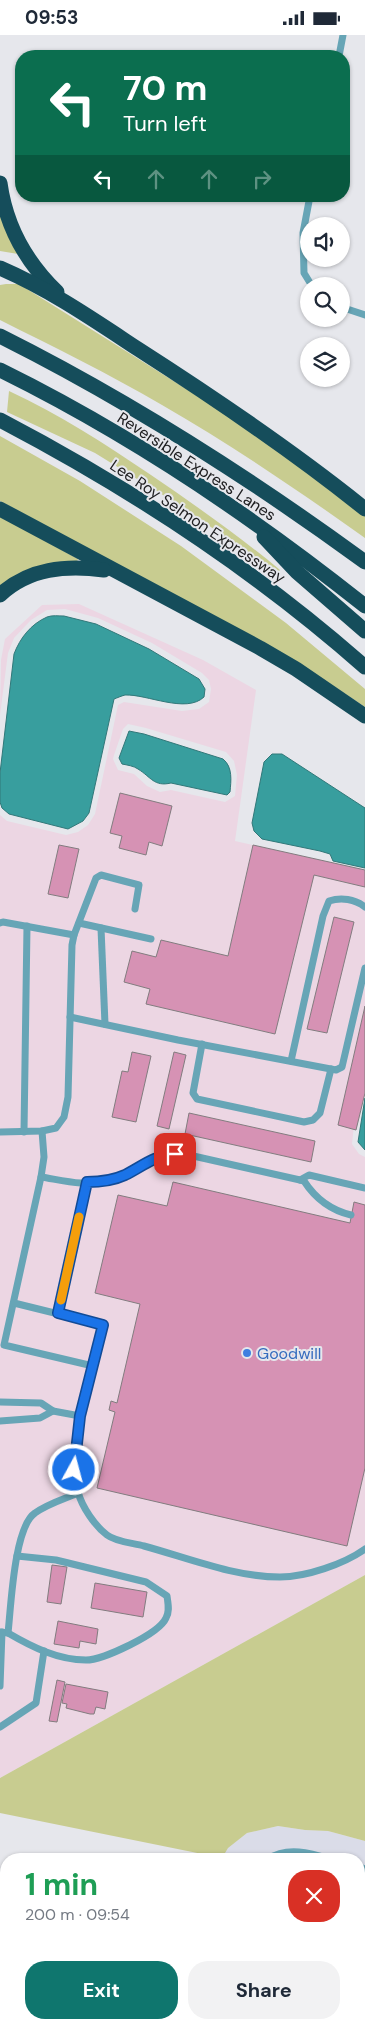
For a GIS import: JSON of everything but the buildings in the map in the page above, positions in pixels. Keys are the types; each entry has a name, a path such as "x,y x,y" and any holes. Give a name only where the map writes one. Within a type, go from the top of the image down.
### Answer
{"highway":[{"path":"0,183 6,212 22,249 36,271 73,307"},
{"path":"0,268 73,307 214,398 311,467 365,509"},
{"path":"4,338 53,363 161,425 264,491 365,562"},
{"name":"Reversible Express Lanes","path":"2,371 130,442 300,555 365,606"},
{"name":"Lee Roy Selmon Expressway","path":"0,420 104,478 191,535 251,576 365,667"},
{"path":"0,509 260,648 296,669 365,716"},
{"path":"248,519 297,573 365,631"},
{"path":"0,595 16,583 43,571 72,567 113,571"}],"lane":[{"path":"340,50 344,35"},
{"path":"306,277 304,273 303,233 309,202"},
{"path":"350,310 365,315"},
{"path":"0,1132 42,1131 56,1127 64,1117 68,1097 72,945 96,878 101,875 139,885 135,909"},
{"path":"291,1061 323,916 329,901 338,898 360,903 365,907"},
{"path":"0,923 74,935"},
{"path":"79,923 151,939"},
{"path":"24,1132 27,926"},
{"path":"101,928 104,1024"},
{"path":"70,1017 336,1070 342,1067 365,968"},
{"path":"202,1044 193,1093 197,1099 304,1122 313,1120 320,1113 331,1069"},
{"path":"42,1131 44,1157 41,1177 4,1345 93,1366"},
{"path":"41,1177 104,1182 123,1175 160,1155 190,1155 304,1181 311,1192 325,1205 352,1215"},
{"path":"300,1180 309,1175 365,1188"},
{"path":"58,1313 87,1182"},
{"path":"14,1303 103,1325 80,1416 74,1470 78,1493 88,1514 108,1536 248,1575 281,1577 307,1575 357,1555 365,1549"},
{"path":"0,1402 41,1403 53,1411 80,1416"},
{"path":"0,1421 40,1418 53,1411"},
{"path":"0,1686 3,1632 17,1556 25,1525 34,1513 78,1493"},
{"path":"3,1632 44,1651 60,1656 87,1660 107,1655 141,1640 165,1621 169,1612 166,1596 146,1582 56,1560 17,1556"},
{"path":"0,1727 36,1703 44,1651"},
{"path":"288,1853 302,1851 309,1853"}],"shaded area":[{"path":"79,604 203,660 256,690 235,841 326,862 365,875 365,1072 355,1116 352,1144 359,1154 365,1157 365,1575 0,1778 0,815 7,821 66,835 78,832 88,825 95,814 118,705 124,702 182,711 199,709 209,702 211,689 209,680 202,673 152,643 98,618 65,609 47,610 31,620 14,638 8,653 0,715 1,660 5,639 42,605","holes":["128,724 226,752 234,761 237,775 235,796 225,802 171,790 160,792 147,786 134,774 118,770 113,759 123,729"]},
{"path":"278,1826 328,1831 365,1841 365,1853 224,1853 227,1848 247,1833"}],"green space":[{"path":"0,208 18,254 0,251"},
{"path":"19,284 266,439 365,516 365,538 265,469 188,420 102,372 0,320 0,285"},
{"path":"9,391 64,420 134,463 217,521 280,570 277,574 184,508 95,453 7,412"},
{"path":"0,436 80,481 181,546 286,623 365,689 365,707 294,660 0,501"},
{"path":"0,516 78,559 77,562 0,588"},
{"path":"365,1575 365,1841 328,1831 278,1826 247,1833 228,1848 225,1853 197,1853 0,1813 0,1778"}],"water":[{"path":"49,616 64,616 96,624 149,649 199,679 205,689 204,697 196,702 187,704 177,704 134,695 125,695 114,699 89,813 83,821 68,829 9,814 2,808 0,802 0,773 14,654 19,642 36,623"},
{"path":"129,731 223,759 230,770 230,792 227,795 171,783 160,784 136,768 122,764 119,758"},
{"path":"272,754 282,754 365,808 365,868 333,861 330,854 320,851 262,839 254,831 252,823 264,762"},
{"path":"365,1098 365,1150 358,1142"}],"slow traffic":[{"path":"61,1300 79,1217"}],"place":[{"name":"Goodwill","path":"247,1353"}],"route":[{"path":"74,1470 80,1416 103,1325 58,1313 87,1182 104,1182 123,1175 160,1155 175,1154"}]}
